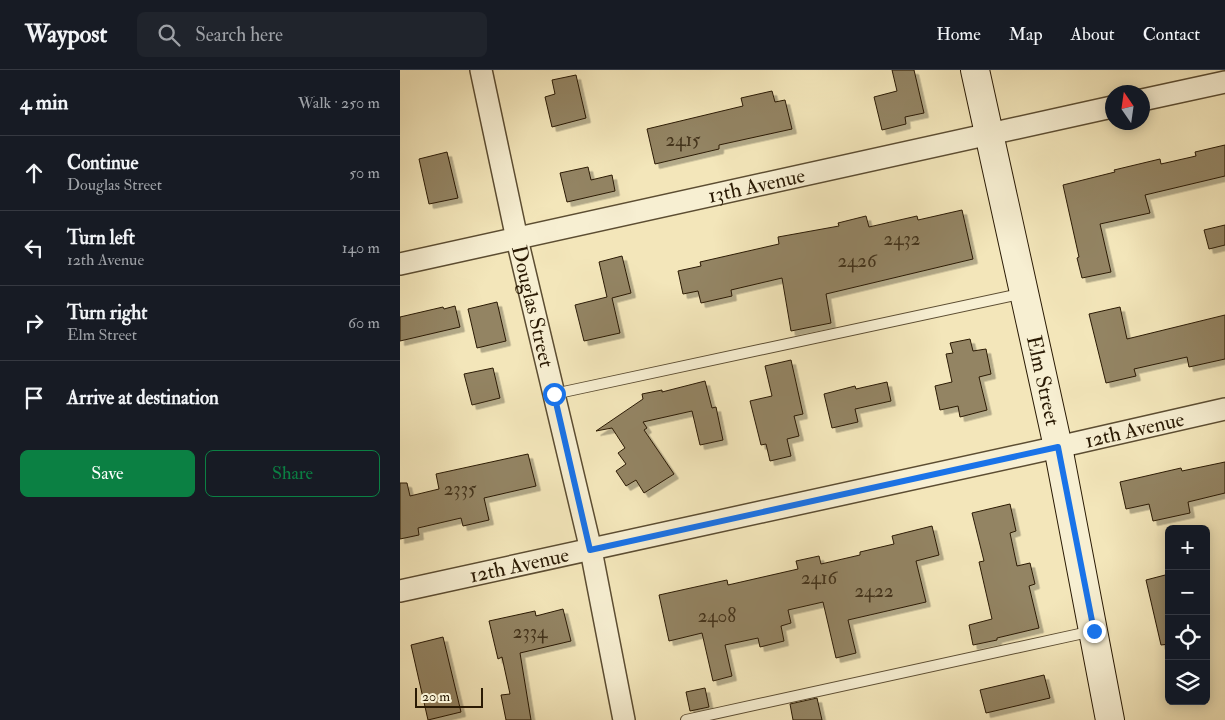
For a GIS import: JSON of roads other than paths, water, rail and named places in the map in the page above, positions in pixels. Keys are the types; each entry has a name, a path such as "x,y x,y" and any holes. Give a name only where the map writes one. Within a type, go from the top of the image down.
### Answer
{"street":[{"name":"Douglas Street","path":"481,70 517,239 590,550 624,720"},
{"name":"Elm Street","path":"975,70 1058,447 1110,720"},
{"path":"1150,98 1225,82"},
{"name":"13th Avenue","path":"400,264 1105,109"},
{"name":"12th Avenue","path":"400,591 1225,409"}],"lane":[{"path":"554,394 1024,293"},
{"path":"686,720 1094,631"}]}
